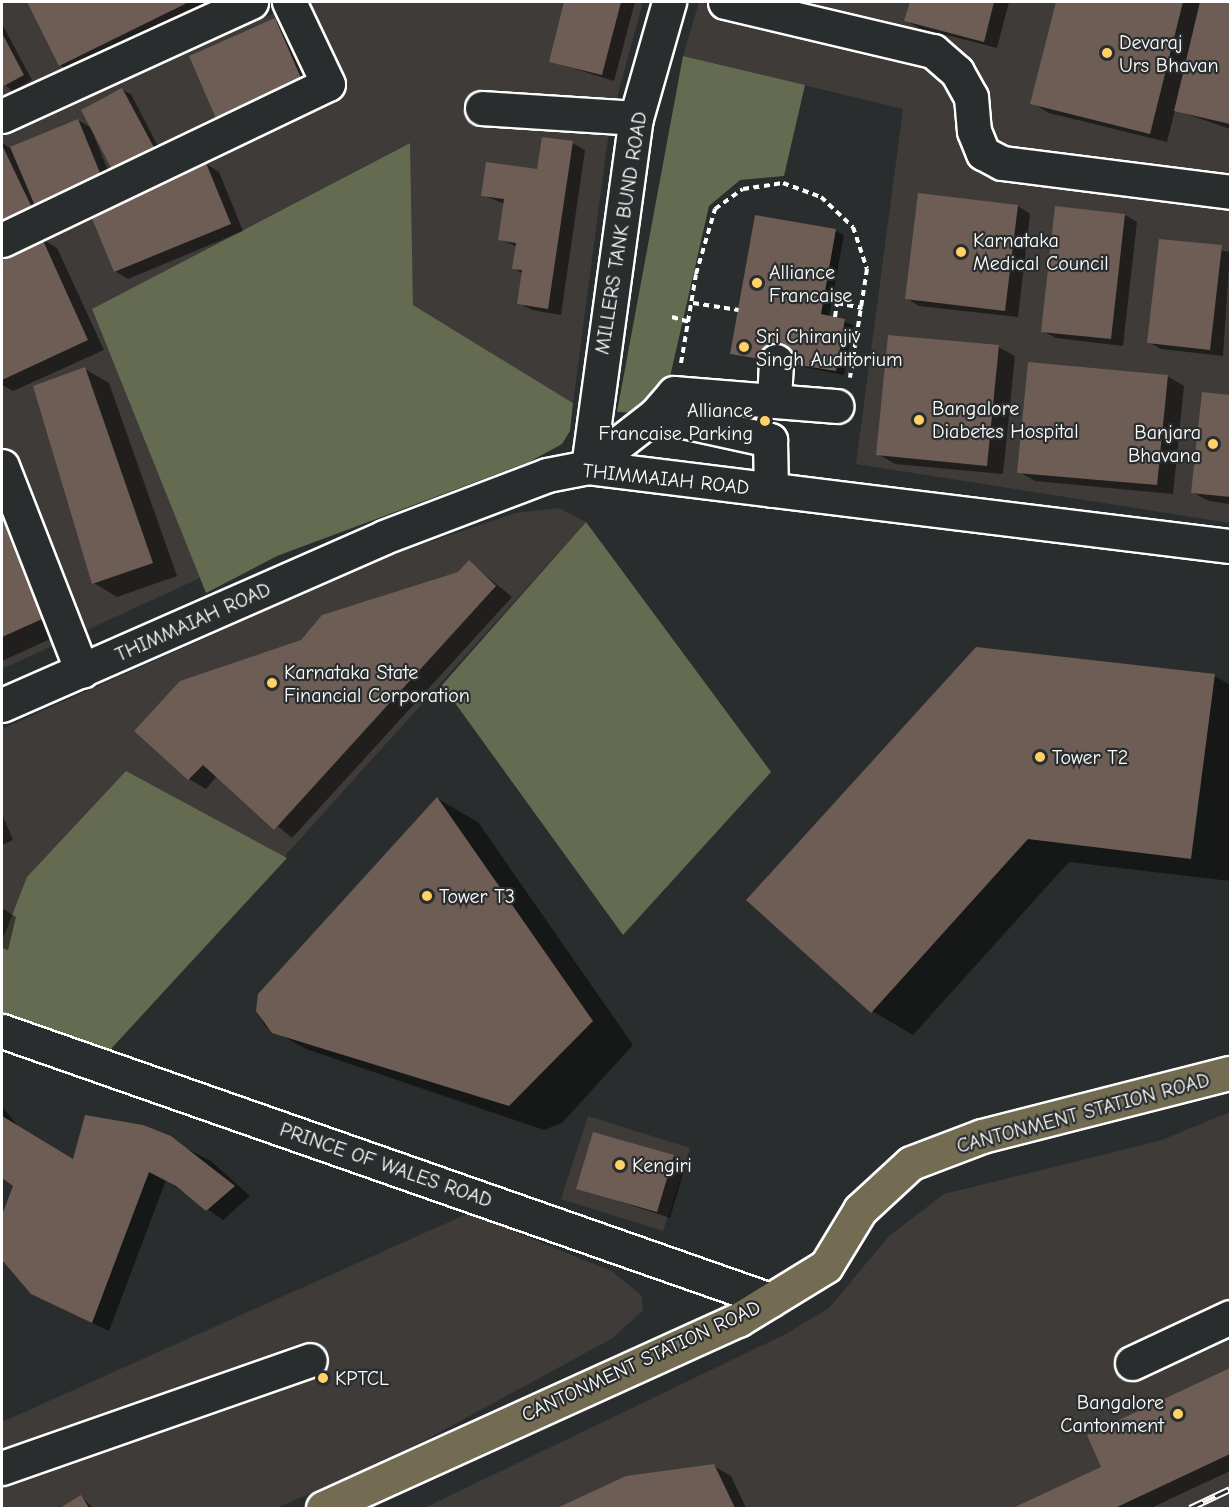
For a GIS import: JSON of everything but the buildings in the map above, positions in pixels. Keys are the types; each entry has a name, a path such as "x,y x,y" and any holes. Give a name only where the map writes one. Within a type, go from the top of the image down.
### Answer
{"main road":[{"name":"CANTONMENT STATION ROAD","path":"323,1509 738,1320 826,1266 860,1210 911,1163 982,1136 1230,1073"}],"street":[{"path":"2,116 251,2"},
{"path":"2,240 328,84 289,2"},
{"name":"MILLERS TANK BUND ROAD","path":"588,468 636,118 669,2"},
{"path":"725,2 933,51 957,72 971,97 983,153 1002,164 1230,192"},
{"path":"482,108 636,118"},
{"path":"774,400 776,362"},
{"path":"588,468 665,404 774,400 836,406"},
{"path":"665,404 770,440 771,490"},
{"path":"2,466 82,671"},
{"name":"THIMMAIAH ROAD","path":"2,705 384,537 547,476 588,468 1230,546"},
{"name":"PRINCE OF WALES ROAD","path":"2,1031 770,1300"},
{"path":"1132,1364 1230,1317"},
{"path":"2,1468 310,1360"}],"path":[{"path":"665,404 690,322 715,209 743,189 783,183 821,196 853,227 867,269 863,308 850,381 836,406"},
{"path":"693,303 738,310"},
{"path":"835,317 837,303 863,308"},
{"path":"672,317 690,322"}],"shaded area":[{"path":"2,2 222,2 2,100"},
{"path":"300,2 643,2 610,123 573,403 413,305 409,143 92,309 200,578 2,669 2,132"},
{"path":"699,2 1230,2 1230,523 856,464 903,109 683,56"},
{"path":"559,508 586,522 109,1051 2,1014 2,729 393,554 516,513"},
{"path":"1230,1112 1230,1508 424,1508 784,1335 829,1308 889,1236 944,1194 1162,1140"},
{"path":"588,1116 690,1148 663,1231 561,1199"},
{"name":"KPTCL","path":"469,1213 613,1272 642,1296 643,1310 613,1338 383,1463 276,1508 2,1508 2,1422"}],"green space":[{"path":"683,56 805,85 784,176 740,180 709,206 667,390 649,413 617,412"},
{"path":"410,143 413,305 573,403 570,431 562,444 529,462 277,556 206,593 92,309"},
{"path":"586,522 771,772 623,935 442,685"},
{"path":"126,771 287,858 109,1051 2,1014 2,941 27,877"}],"railway":[{"path":"1190,1508 1230,1489"}],"place":[{"name":"Devaraj Urs Bhavan","path":"1107,53"},
{"name":"Karnataka Medical Council","path":"961,252"},
{"name":"Alliance Francaise","path":"757,283"},
{"name":"Sri Chiranjiv Singh Auditorium","path":"744,347"},
{"name":"Bangalore Diabetes Hospital","path":"919,420"},
{"name":"Alliance Francaise Parking","path":"765,421"},
{"name":"Banjara Bhavana","path":"1213,444"},
{"name":"Karnataka State Financial Corporation","path":"272,683"},
{"name":"Tower T2","path":"1040,757"},
{"name":"Tower T3","path":"427,896"},
{"name":"Kengiri","path":"620,1165"},
{"name":"KPTCL","path":"323,1378"},
{"name":"Bangalore Cantonment","path":"1178,1414"}]}
